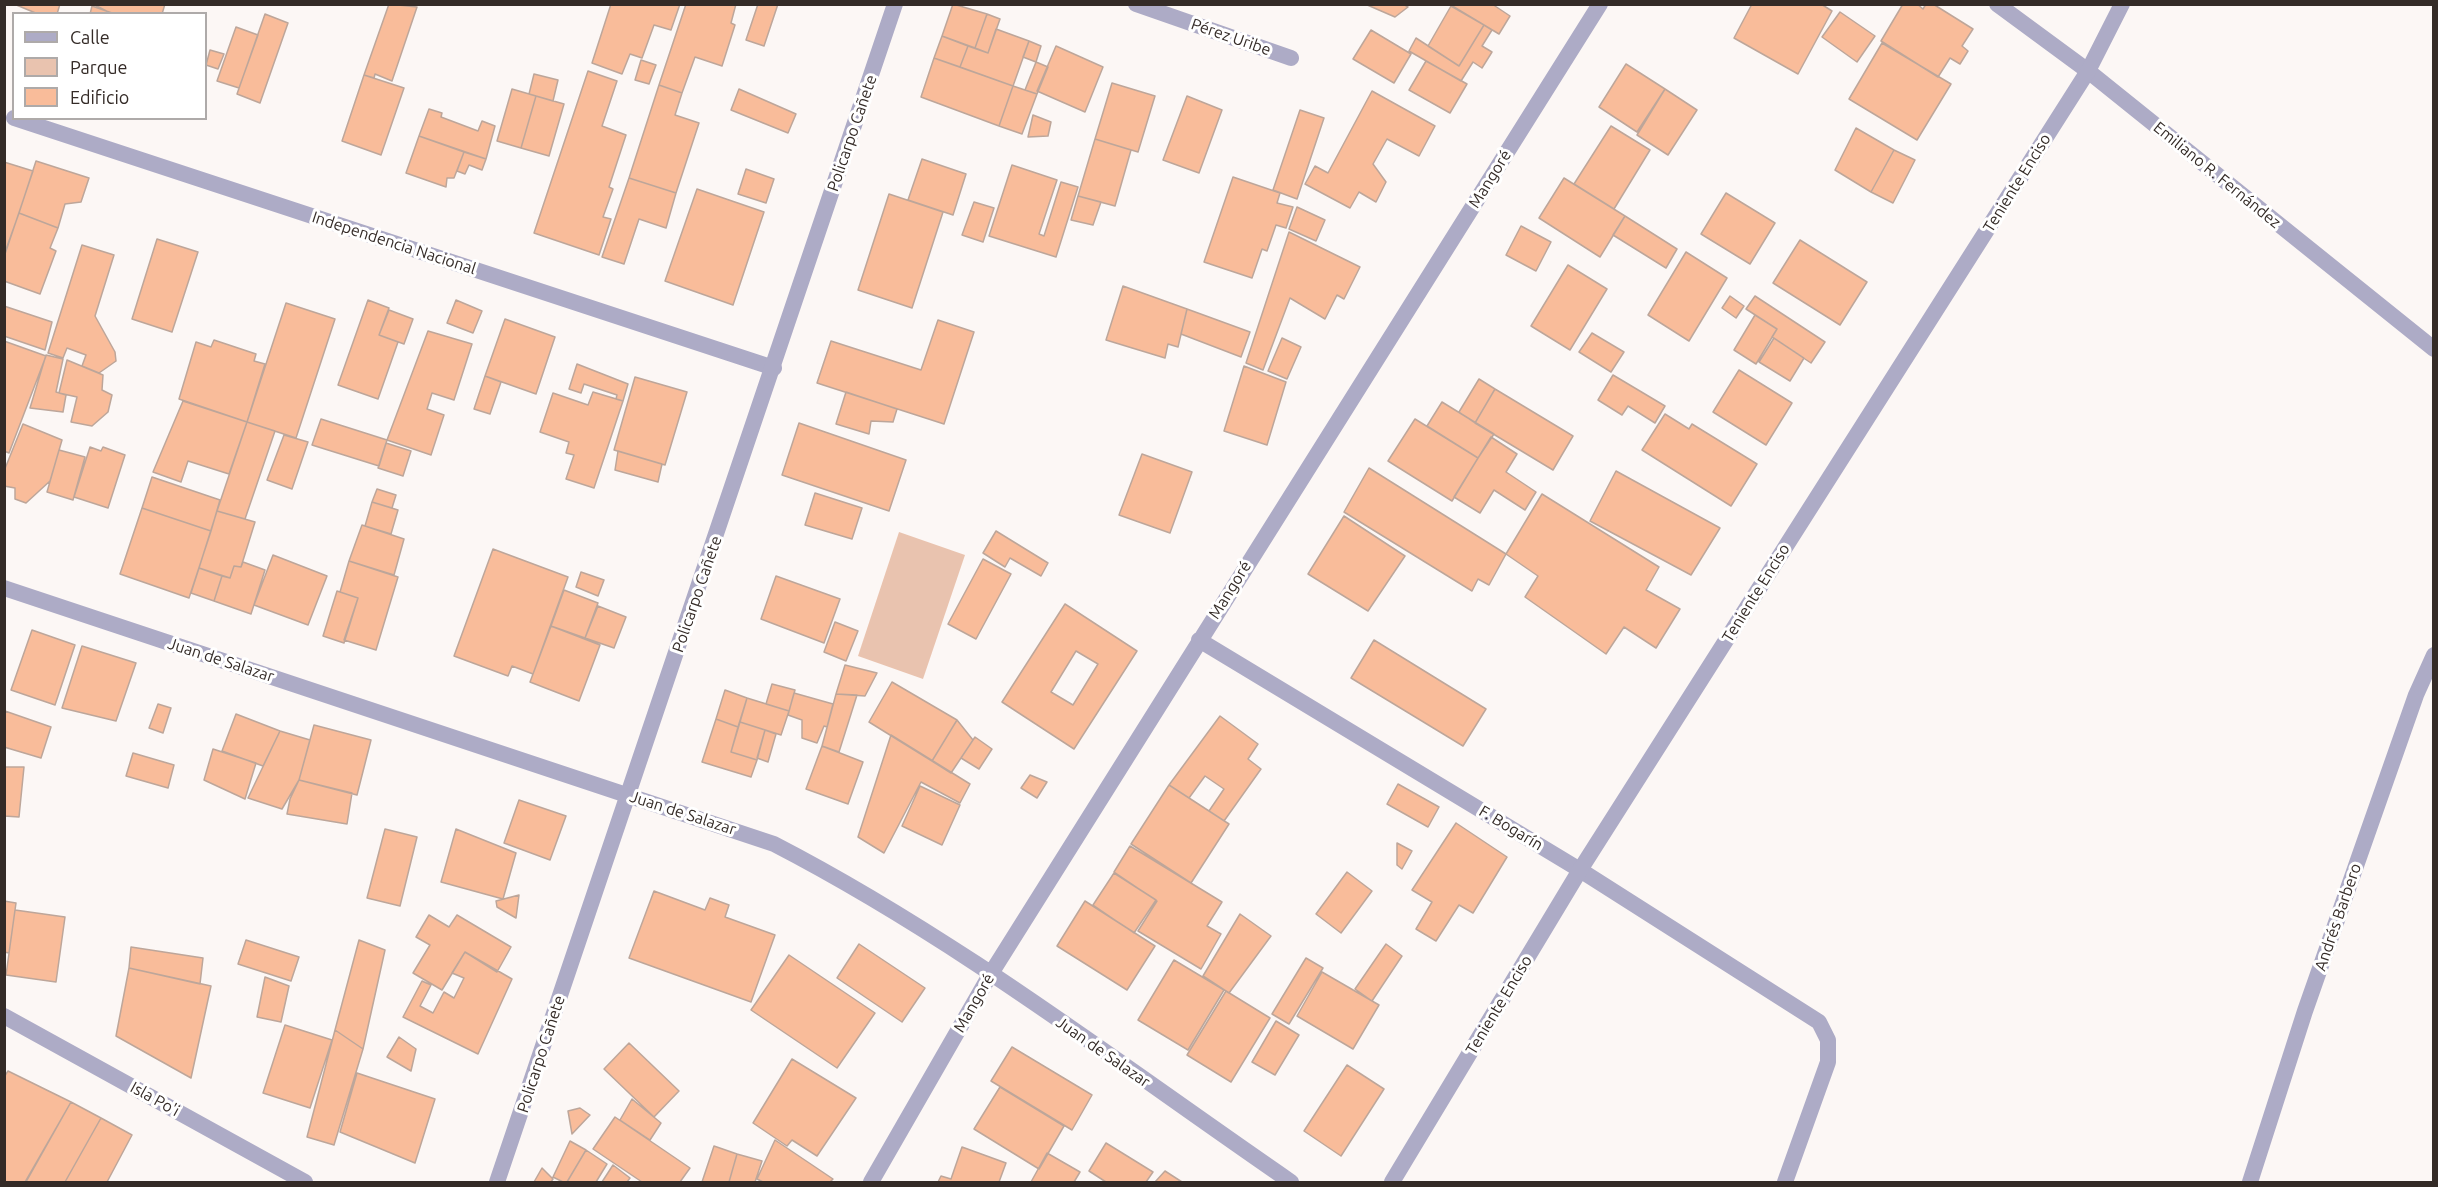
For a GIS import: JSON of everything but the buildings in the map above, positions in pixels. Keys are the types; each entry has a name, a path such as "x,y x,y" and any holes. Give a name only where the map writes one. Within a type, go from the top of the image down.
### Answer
{"street":[{"name":"Policarpo Cañete","path":"497,1182 774,368 895,4"},
{"name":"Pérez Uribe","path":"1136,4 1291,58"},
{"name":"Mangoré","path":"871,1182 990,975 1600,4"},
{"name":"Emiliano R. Fernández","path":"1997,4 2088,71 2433,349"},
{"name":"Teniente Enciso","path":"1392,1182 1580,870 2088,71 2122,4"},
{"name":"Independencia Nacional","path":"20,120 774,368"},
{"name":"Juan de Salazar","path":"4,588 774,844 831,873 990,975 1291,1182"},
{"name":"F. Bogarín","path":"1199,640 1580,870 1819,1022 1828,1040 1828,1062 1785,1182"},
{"name":"Andrés Barbero","path":"2250,1182 2309,999 2416,695 2433,655"},
{"name":"Isla Po'i","path":"4,1016 305,1182"}],"green space":[{"path":"899,532 965,555 923,679 858,656"}]}
